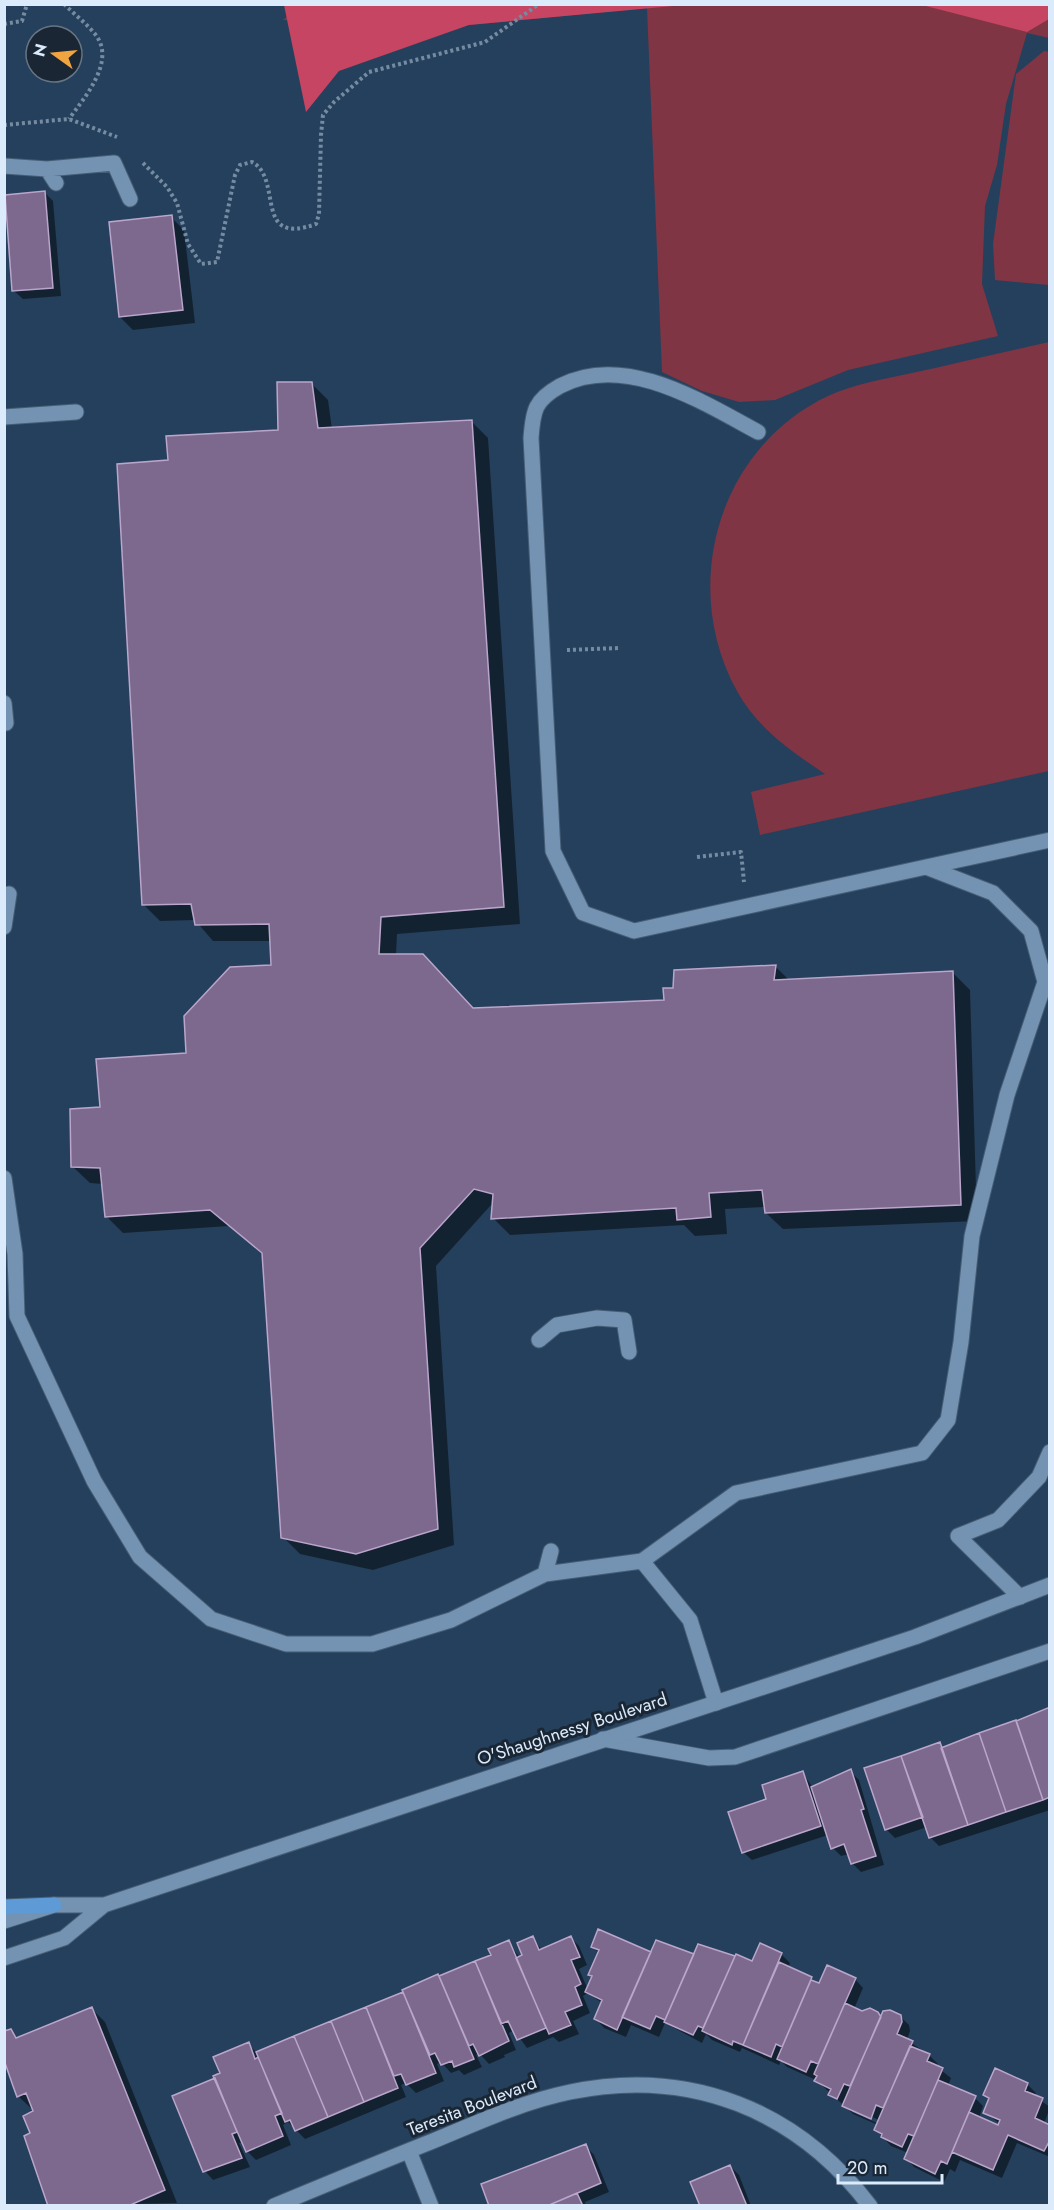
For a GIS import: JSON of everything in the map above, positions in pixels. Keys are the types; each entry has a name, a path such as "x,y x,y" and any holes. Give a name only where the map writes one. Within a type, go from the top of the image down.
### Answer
{"main road":[{"path":"4,166 47,169 114,164 130,199"},
{"path":"47,169 56,183"},
{"path":"758,432 687,394 631,376 598,375 568,382 544,395 532,414 531,438 554,851 583,913 634,931 1050,840"},
{"path":"4,417 76,412"},
{"path":"4,703 6,723"},
{"path":"4,1178 15,1254 17,1316 89,1471 140,1557 211,1619 286,1644 372,1644 452,1620 545,1574 642,1561 736,1493 922,1453 948,1420 962,1342 972,1236 1008,1095 1047,978 1031,931 993,893 926,867"},
{"path":"4,927 9,894"},
{"path":"539,1340 557,1325 597,1318 624,1320 629,1352"},
{"path":"1020,1597 958,1536 998,1520 1039,1477 1050,1452"},
{"path":"545,1574 550,1551"},
{"path":"642,1561 690,1620 716,1703"},
{"name":"O'Shaughnessy Boulevard","path":"4,1922 54,1905 104,1905 915,1637 1050,1586"},
{"path":"603,1739 709,1758 735,1757 1050,1652"},
{"path":"4,1907 54,1905"},
{"name":"O'Shaughnessy Boulevard","path":"4,1958 64,1938 104,1905"},
{"name":"Teresita Boulevard","path":"274,2205 522,2104 572,2092 620,2086 667,2088 714,2096 762,2112 811,2143 850,2179 870,2205"},
{"path":"409,2151 431,2205"}],"path":[{"path":"4,24 22,21 27,4"},
{"path":"64,4 97,36 102,56 95,82 69,119"},
{"path":"188,244 201,264 217,262 235,175 240,165 252,162 258,165 265,177 274,217 279,224 288,228 305,228 316,224 319,214 323,115 334,102 369,72 485,42 539,4"},
{"path":"543,651 619,648"},
{"path":"697,857 741,852 746,906"}],"shaded area":[{"path":"284,4 684,5 469,25 339,71 306,112"},
{"path":"301,4 1049,5 1049,38 1027,33 1006,104 997,165 985,206 982,284 998,336 848,370 775,400 739,402 702,391 662,372 647,8 469,25 283,20"},
{"path":"922,5 1049,5 1049,19 1027,32"},
{"path":"1044,51 1050,52 1049,285 995,280 993,244 1016,74"},
{"path":"1049,342 1049,771 760,835 751,792 825,774 788,748 755,717 737,691 720,650 711,608 711,565 720,524 736,485 759,449 790,419 828,396 869,382"}],"building":[{"path":"45,191 53,288 12,291 5,195"},
{"path":"172,215 183,310 119,317 109,222"},
{"path":"277,382 312,382 318,428 472,420 504,907 381,917 379,954 423,954 473,1008 664,1000 663,988 673,988 674,970 776,965 774,980 953,971 961,1205 765,1213 762,1190 709,1193 711,1217 677,1220 676,1208 491,1219 493,1194 474,1189 420,1248 438,1529 356,1554 281,1538 262,1253 210,1210 105,1217 100,1168 71,1167 70,1109 100,1107 96,1059 186,1053 184,1016 230,967 271,965 269,924 195,925 191,904 142,905 117,464 168,460 166,436 278,430"},
{"path":"1050,1707 1050,1797 1043,1800 1016,1721"},
{"path":"1016,1720 1043,1800 1006,1812 979,1733"},
{"path":"979,1733 1006,1812 968,1825 941,1748"},
{"path":"940,1742 968,1825 929,1838 901,1756"},
{"path":"901,1756 923,1817 885,1830 864,1768"},
{"path":"851,1769 876,1856 851,1864 844,1844 831,1849 811,1787"},
{"path":"803,1771 821,1826 742,1853 728,1812 766,1799 762,1785"},
{"path":"598,1929 651,1952 617,2030 594,2019 602,2000 585,1992 592,1976 588,1975 599,1950 591,1947"},
{"path":"533,1936 539,1950 571,1936 580,1957 571,1960 581,1984 575,1987 582,2005 565,2012 571,2025 549,2034 516,1958 522,1955 517,1943"},
{"path":"509,1940 546,2028 517,2040 508,2021 501,2024 475,1961 491,1955 488,1949"},
{"path":"656,1940 694,1954 665,2020 656,2016 650,2029 622,2017"},
{"path":"760,1943 782,1953 743,2045 733,2041 732,2045 702,2031 736,1954 752,1961"},
{"path":"698,1944 735,1956 703,2028 698,2026 693,2035 664,2022"},
{"path":"475,1961 509,2041 479,2056 473,2044 469,2046 439,1976"},
{"path":"779,1962 812,1977 782,2047 776,2044 771,2057 743,2045"},
{"path":"827,1965 856,1978 818,2064 811,2061 806,2072 777,2059 811,1980 819,1983"},
{"path":"438,1974 474,2059 454,2067 452,2061 441,2065 435,2053 430,2055 402,1990"},
{"path":"403,1992 436,2073 406,2085 401,2074 394,2076 366,2007"},
{"path":"845,2003 862,2011 870,2008 878,2012 881,2017 850,2086 844,2084 837,2099 828,2095 831,2089 814,2081 817,2076 814,2074"},
{"path":"92,2007 165,2190 128,2206 48,2206 24,2136 30,2133 23,2116 33,2111 26,2093 17,2097 13,2086 4,2060 4,2031 11,2029 16,2038"},
{"path":"366,2007 398,2088 364,2102 331,2021"},
{"path":"890,2010 901,2015 902,2022 897,2034 913,2041 883,2108 876,2105 871,2119 842,2106 883,2011"},
{"path":"331,2021 364,2102 328,2117 294,2036"},
{"path":"294,2036 328,2117 295,2131 290,2120 285,2122 256,2052"},
{"path":"249,2042 255,2059 258,2057 282,2113 275,2116 283,2136 246,2152 213,2076 220,2073 213,2057"},
{"path":"910,2046 930,2054 927,2061 943,2068 914,2136 908,2134 902,2147 881,2137 882,2134 874,2130"},
{"path":"995,2068 1028,2083 1025,2091 1043,2098 1035,2118 1050,2125 1050,2140 1044,2151 1008,2135 993,2170 952,2152 969,2112 998,2125 1000,2120 983,2113 989,2098 983,2095"},
{"path":"215,2078 237,2132 232,2134 242,2158 203,2172 172,2096"},
{"path":"938,2080 976,2096 947,2164 941,2161 935,2174 904,2159"},
{"path":"586,2144 601,2183 547,2206 489,2206 481,2184"},
{"path":"730,2165 747,2206 700,2206 690,2182"},
{"path":"577,2193 583,2206 547,2206"}]}
